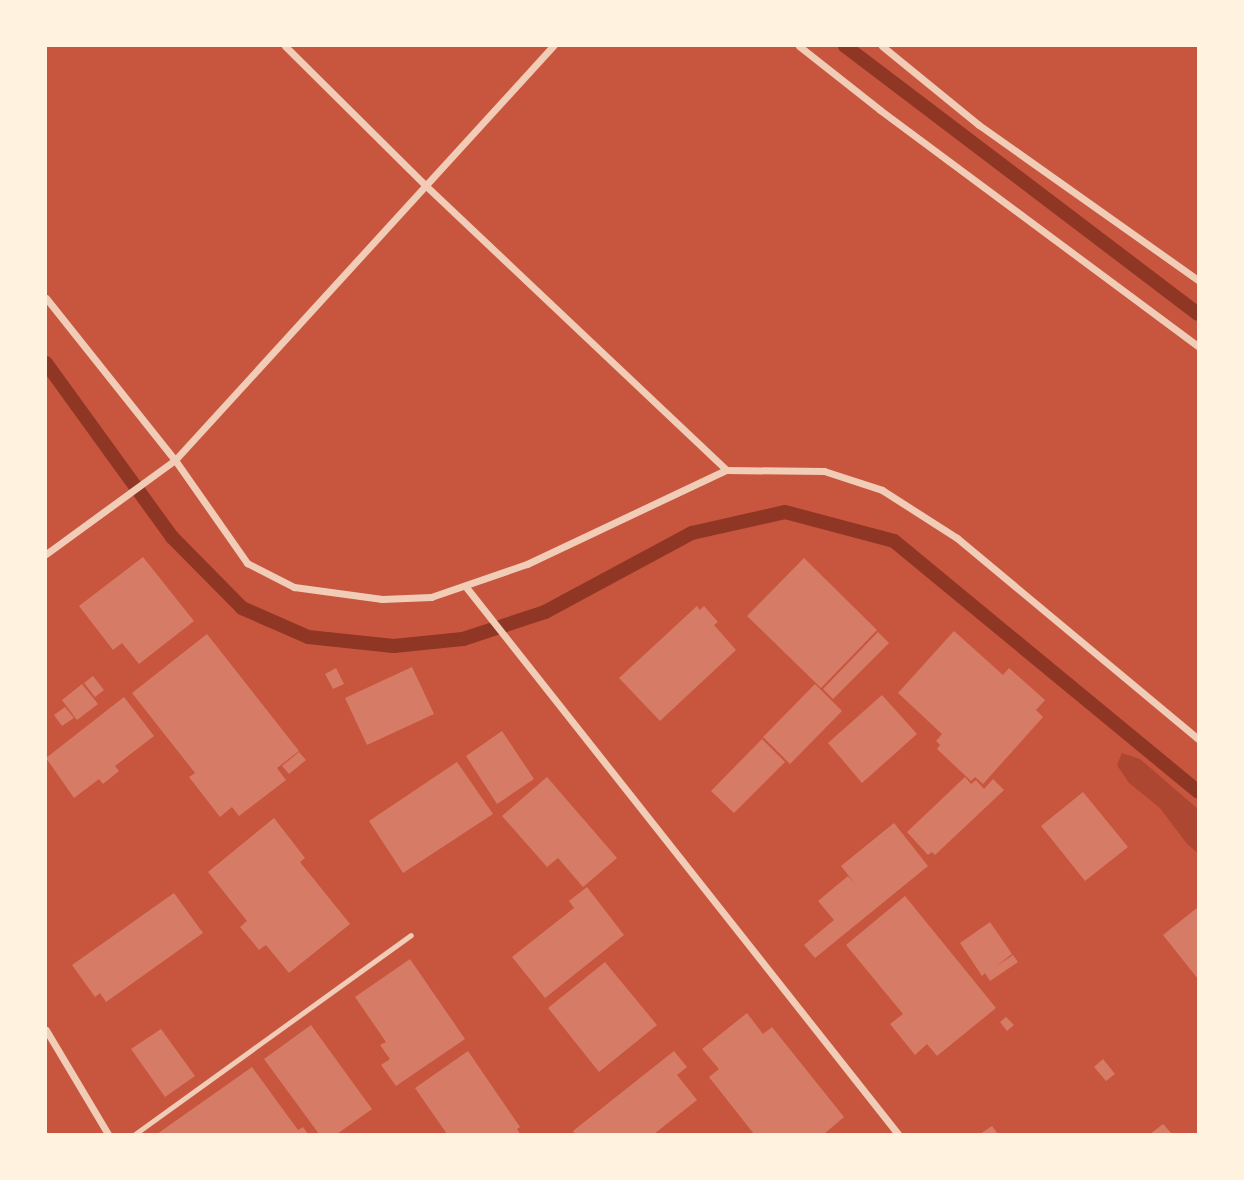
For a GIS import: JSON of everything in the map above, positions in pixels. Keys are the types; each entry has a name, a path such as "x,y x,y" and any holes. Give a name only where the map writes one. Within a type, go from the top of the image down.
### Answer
{"street":[{"path":"285,46 424,184 726,470"},
{"path":"46,554 175,460 424,184 553,46"},
{"path":"799,46 880,110 1199,346"},
{"path":"882,46 979,125 1199,280"},
{"path":"46,298 175,460 247,563 295,587 382,599 431,597 527,564 726,470 824,471 882,490 957,538 1199,739"},
{"path":"466,587 898,1135"},
{"path":"46,1030 108,1135"}],"lane":[{"path":"135,1135 411,935"}],"shaded area":[{"path":"1122,753 1140,759 1198,809 1198,853 1187,844 1160,808 1129,783 1117,765"}],"building":[{"path":"143,557 194,621 139,664 122,643 113,650 79,606"},
{"path":"804,558 877,630 821,688 747,616"},
{"path":"697,606 700,610 704,606 718,622 714,625 736,650 660,721 619,678"},
{"path":"954,631 1003,675 1009,668 1045,700 1036,710 1043,717 983,784 975,777 971,781 937,749 940,745 936,741 942,734 898,693"},
{"path":"878,632 889,643 833,699 823,689"},
{"path":"207,634 299,751 277,768 286,780 239,816 232,807 220,817 189,777 195,773 132,693"},
{"path":"412,667 434,714 367,745 345,698"},
{"path":"336,668 344,684 333,689 325,674"},
{"path":"93,676 104,690 95,697 84,683"},
{"path":"82,684 98,704 77,720 62,700"},
{"path":"815,684 842,711 790,764 763,737"},
{"path":"882,695 917,734 862,783 828,743"},
{"path":"124,697 154,736 115,766 119,771 103,784 99,779 74,798 46,758"},
{"path":"65,707 74,718 62,726 54,715"},
{"path":"502,731 534,779 497,804 466,756"},
{"path":"762,739 785,762 734,813 711,791"},
{"path":"299,752 306,760 289,774 282,766"},
{"path":"457,762 493,814 403,873 369,821"},
{"path":"547,777 617,858 583,887 558,858 547,867 502,816"},
{"path":"965,777 971,784 976,780 984,789 993,779 1004,790 935,855 932,852 928,855 907,832"},
{"path":"1083,792 1128,847 1085,881 1041,826"},
{"path":"274,818 305,858 300,862 350,924 289,973 266,945 259,950 240,927 247,921 208,872"},
{"path":"894,823 928,866 815,958 804,945 834,920 818,901 848,876 856,885 841,866"},
{"path":"587,887 624,935 545,998 512,957 574,908 569,901"},
{"path":"174,893 203,933 106,1002 100,993 95,997 72,965"},
{"path":"905,896 996,1008 937,1056 927,1044 915,1055 890,1024 903,1014 846,945"},
{"path":"1198,907 1198,979 1163,935"},
{"path":"990,922 1012,954 995,967 1013,955 1018,962 990,981 985,973 982,976 960,943"},
{"path":"410,959 465,1039 396,1086 381,1065 390,1059 380,1045 386,1042 355,997"},
{"path":"605,962 657,1025 599,1072 548,1008"},
{"path":"747,1013 763,1034 772,1027 844,1117 824,1134 754,1134 709,1077 719,1069 702,1049"},
{"path":"1006,1017 1014,1025 1007,1031 1000,1022"},
{"path":"311,1025 372,1109 337,1134 319,1134 264,1059"},
{"path":"161,1029 195,1076 165,1097 131,1049"},
{"path":"468,1051 520,1127 517,1129 520,1134 447,1134 415,1088"},
{"path":"674,1051 687,1067 677,1075 697,1100 654,1134 575,1134 573,1131"},
{"path":"1103,1059 1115,1074 1106,1081 1094,1067"},
{"path":"252,1067 298,1130 303,1127 308,1134 157,1134"},
{"path":"1163,1124 1172,1134 1150,1134"},
{"path":"992,1126 998,1134 980,1134"}],"waterway":[{"path":"845,46 1198,314"},
{"path":"46,363 172,537 242,608 308,637 394,646 463,639 545,612 692,533 785,512 894,541 1198,792"}]}
